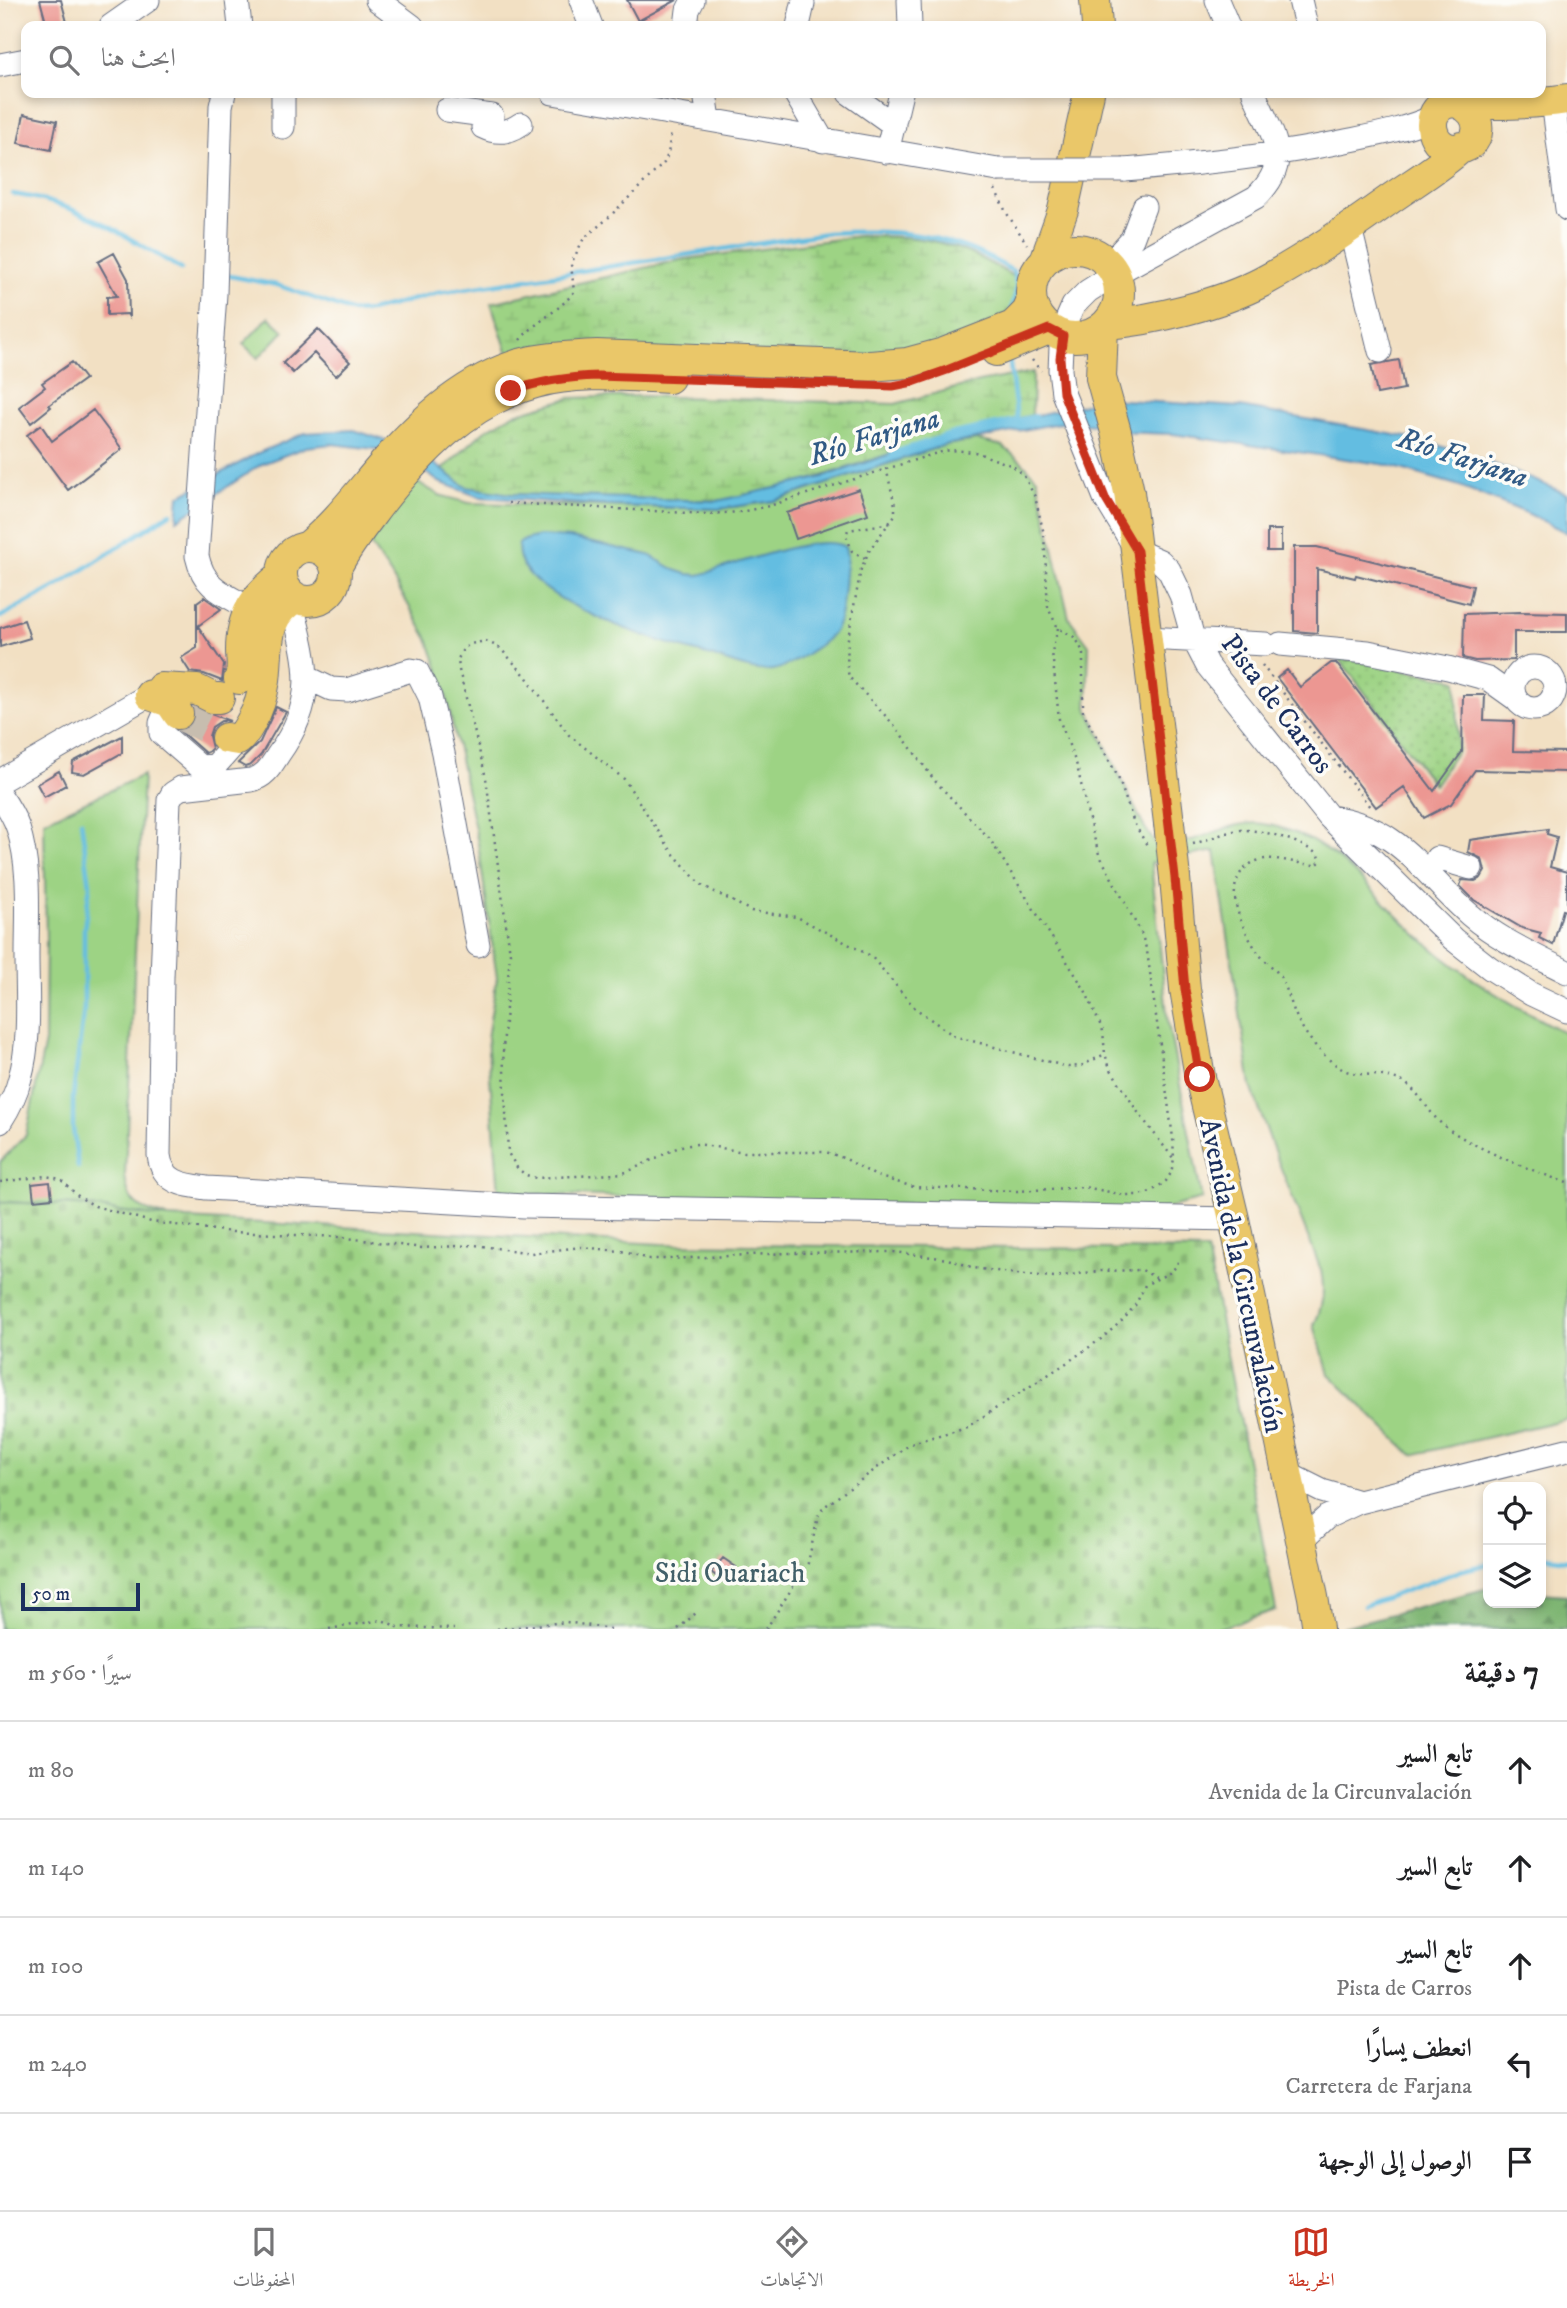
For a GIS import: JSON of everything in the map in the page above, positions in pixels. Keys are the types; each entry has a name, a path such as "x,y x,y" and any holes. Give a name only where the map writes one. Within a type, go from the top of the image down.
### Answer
{"main road":[{"path":"1095,0 1097,21"},
{"path":"1012,339 1021,320 1034,274 1034,257 1063,210 1088,98"},
{"path":"1440,122 1506,104 1560,100"},
{"path":"1105,325 1155,316 1212,301 1260,283 1350,228 1435,170 1468,143 1512,117 1560,100"},
{"path":"1405,189 1422,164 1440,122 1466,106 1477,121 1478,130 1468,143 1446,147 1440,122"},
{"path":"1063,210 1107,270 1142,310 1155,316"},
{"path":"430,430 487,402 537,382 563,378 636,377 874,387 913,382 945,362 1012,339 1092,334 1105,325 1118,305 1107,270 1071,248 1034,257"},
{"path":"1027,296 1035,313 1060,334 1101,378"},
{"path":"1101,378 1105,325"},
{"path":"165,700 197,690 213,698 241,683 290,591 286,559 292,553 307,547 393,469 430,430 454,397 475,384 515,367 562,357 597,355 870,366 945,362"},
{"name":"Avenida de la Circunvalación","path":"1101,378 1129,492 1192,1035 1234,1219 1318,1629"},
{"path":"232,739 242,736 256,713 241,683 242,639 249,608 264,590 290,591 312,601 326,596 335,583 336,568 393,469"},
{"path":"307,547 322,550 336,568"}],"street":[{"path":"118,21 148,0"},
{"path":"237,0 239,21"},
{"path":"377,0 405,21"},
{"path":"581,0 589,21"},
{"path":"687,21 693,0"},
{"path":"909,0 910,21"},
{"path":"1217,0 1226,21"},
{"path":"1300,0 1305,21"},
{"path":"799,21 803,4"},
{"path":"0,65 21,61"},
{"path":"223,98 215,294 197,556 200,569 212,587 249,608"},
{"path":"283,98 283,127"},
{"path":"609,98 672,114 993,170 1124,170 1201,164 1279,154 1440,122"},
{"path":"706,98 709,119"},
{"path":"798,98 823,141"},
{"path":"856,98 894,125"},
{"path":"887,152 900,98"},
{"path":"1256,98 1279,154"},
{"path":"1560,100 1567,209"},
{"path":"447,110 488,122 503,132 513,130 521,124"},
{"name":"Pista de Carros","path":"1279,154 1273,178 1256,197 1107,270 1073,306 1060,334 1064,397 1105,498 1137,551 1160,561 1169,570 1181,595 1193,638 1208,665 1329,817 1453,939 1490,968 1531,994 1567,1011"},
{"path":"1107,270 1132,239 1144,207"},
{"path":"1350,228 1380,351"},
{"path":"290,591 308,678 302,708 290,737 262,776 251,780 181,788 173,793 169,800 159,1155 163,1170 178,1184 207,1188 524,1206 1234,1219"},
{"path":"1146,638 1193,638 1368,652 1488,679 1522,706 1530,709 1539,709 1560,691 1546,669 1539,667 1524,668 1509,677 1488,679"},
{"path":"308,678 339,691 411,670 417,671 429,697 443,752 478,945"},
{"path":"1516,699 1513,691 1518,673"},
{"path":"165,700 161,733 200,767 215,766 232,739"},
{"path":"0,781 165,700"},
{"path":"0,795 18,826 27,885 26,1049 21,1077 12,1103 0,1122"},
{"path":"1329,817 1352,820 1471,868"},
{"path":"1435,855 1456,902 1491,930 1567,972"},
{"path":"1301,1541 1328,1517 1359,1502 1567,1450"},
{"path":"1286,1473 1322,1491 1359,1502"}],"path":[{"path":"515,367 517,345 522,337 539,321 560,308 574,292 571,264 584,238 664,163 671,139 672,114"},
{"path":"993,170 998,198 1034,257 1027,296"},
{"path":"1012,339 1041,370"},
{"path":"508,503 707,514 740,512 769,506 950,450 975,452 1013,467 1024,476 1035,497 1044,534 1048,608 1058,628 1074,637 1083,654 1083,712 1118,777 1144,844 1153,849"},
{"path":"886,468 895,515 865,558 848,638 849,677 895,726 950,799 989,838 1080,981 1103,1031 1105,1054 1110,1068 1137,1111 1174,1159"},
{"path":"865,558 852,551 846,535 848,530 891,523"},
{"path":"1058,628 1052,652 1059,719 1077,766 1099,854 1141,933 1147,951 1170,1111 1174,1159 1171,1173 1160,1188 1151,1192 1125,1195 1084,1186 1017,1191 914,1187 876,1176 846,1159 826,1152 744,1152 698,1144 681,1146 627,1172 536,1178 526,1175 512,1162 508,1153 503,1049 510,953 486,778 458,659 463,649 478,641 486,641 500,648 569,735 624,779 672,852 692,876 710,890 751,911 797,917 871,956 915,1007 964,1041 1068,1068 1081,1066 1105,1054"},
{"path":"1267,644 1262,665 1371,808"},
{"path":"1193,844 1228,832 1252,830 1304,845 1318,855 1320,862 1316,865 1274,859 1259,860 1250,864 1237,879 1235,890 1236,906 1244,928 1256,951 1282,980 1304,1031 1340,1068 1350,1073 1379,1074 1401,1081 1417,1094 1446,1128 1567,1183"},
{"path":"0,1182 46,1176 60,1179 74,1193 95,1206 151,1222 232,1232 340,1237 422,1248 475,1245 531,1253 581,1247 628,1252 648,1259 894,1252 948,1259 974,1268 1025,1275 1055,1277 1100,1271 1142,1270 1156,1278"},
{"path":"766,1629 808,1563 818,1516 824,1507 903,1449 915,1442 967,1427 1101,1339 1124,1319 1136,1304 1145,1285 1169,1273 1177,1266 1178,1261"},
{"path":"678,1629 696,1613"},
{"path":"329,1629 382,1620 398,1627 454,1629"},
{"path":"497,1629 566,1622 610,1629"}],"green space":[{"path":"860,236 928,240 969,253 1019,280 1022,301 1010,325 907,355 509,357 491,303 680,260"},
{"path":"269,317 284,331 258,358 243,344"},
{"path":"1033,372 1032,415 954,433 776,491 717,501 493,493 466,487 439,473 484,431 514,414 570,398 643,396 895,404 979,382"},
{"path":"978,440 1002,446 1037,478 1069,618 1089,645 1087,707 1142,823 1156,845 1188,841 1228,828 1255,823 1290,831 1334,855 1406,925 1459,969 1511,1003 1567,1034 1567,1419 1412,1455 1329,1374 1314,1325 1322,1298 1321,1270 1251,1086 1215,851 1151,863 1168,1023 1202,1199 1152,1212 499,1193 487,1038 497,978 478,843 444,685 428,639 370,544 416,481 439,495 469,503 719,509 774,501 945,445"},
{"path":"1338,657 1457,680 1458,750 1434,785"},
{"path":"143,775 125,1175 129,1195 137,1205 168,1218 76,1205 0,1202 0,1162 26,1135 45,1042 44,821"},
{"path":"0,1202 76,1205 168,1218 662,1244 1207,1250 1276,1610 1217,1629 0,1629"},
{"path":"1483,1589 1483,1608 1546,1608 1546,1593 1567,1595 1567,1629 1343,1627"}],"water":[{"path":"1107,399 1240,407 1423,440 1505,468 1567,494 1567,533 1529,514 1460,486 1387,465 1173,434 1116,432 1100,425 1059,423 945,445 774,501 719,509 613,506 480,497 439,482 409,460 384,450 332,444 306,447 262,464 177,520 179,496 258,453 305,433 354,430 417,451 466,487 511,494 717,501 823,477 937,438"},
{"path":"539,536 570,538 649,555 675,570 699,575 796,547 833,543 845,547 847,557 838,624 825,641 788,665 766,671 742,666 629,630 564,600 538,582 522,563 519,543"}],"building":[{"path":"40,0 61,0 67,21 46,21"},
{"path":"627,0 677,0 638,21"},
{"path":"24,114 57,121 51,150 18,143"},
{"path":"114,253 128,279 129,317 127,314 107,315 107,297 117,296 98,262"},
{"path":"318,329 350,362 336,376 314,353 293,373 283,363"},
{"path":"1399,360 1404,389 1377,394 1371,365"},
{"path":"72,362 85,379 49,405 51,407 31,423 19,407 45,387 42,383"},
{"path":"93,410 122,449 68,490 27,435 41,425 52,441"},
{"path":"859,489 868,514 796,539 787,513"},
{"path":"1267,530 1281,530 1281,551 1267,551"},
{"path":"1294,547 1317,547 1473,586 1469,604 1356,575 1355,578 1317,569 1317,633 1294,631"},
{"path":"204,597 221,609 198,626 224,665 222,681 190,672 181,658 197,648 197,602"},
{"path":"1567,613 1567,632 1514,632 1514,660 1475,661 1463,658 1464,614"},
{"path":"24,620 30,638 0,647 0,628"},
{"path":"1331,663 1336,663 1434,791 1462,752 1463,695 1485,695 1484,720 1514,721 1513,751 1567,752 1567,772 1475,770 1451,804 1424,818 1404,787 1376,807 1277,678 1287,670 1300,687"},
{"path":"276,707 286,712 261,755 251,765 245,767 238,763 260,742"},
{"path":"194,708 230,721 221,721 212,727 209,736 212,748 205,753 180,731 193,722"},
{"path":"122,736 122,753 84,774 72,772 73,762"},
{"path":"59,771 66,785 44,797 37,784"},
{"path":"1548,829 1547,834 1557,837 1550,867 1567,872 1567,911 1563,910 1553,945 1539,938 1541,933 1522,928 1474,900 1460,886 1462,880 1475,881 1481,878 1485,871 1482,859 1468,852 1470,840"},
{"path":"50,1182 52,1198 34,1200 32,1184"},
{"name":"Sidi Ouariach","path":"723,1558 736,1567 724,1582 711,1572"}],"waterway":[{"path":"13,194 37,198 81,213 181,269"},
{"path":"225,275 277,285 353,312 370,311 438,293 827,233 901,233 967,248 1013,271 1017,287 1012,308"},
{"path":"1009,357 1017,419"},
{"name":"Río Farjana","path":"892,453 954,433 1036,416"},
{"path":"0,617 56,587 171,513"},
{"path":"78,1167 73,1128 73,1096 84,1008 84,929 90,885 81,821"},
{"path":"1546,1557 1567,1560"},
{"path":"1364,1606 1483,1565"}],"tunnel":[{"path":"178,714 226,738"}],"route":[{"path":"511,391 537,382 598,376 893,386 947,370 1049,329 1063,336 1060,358 1063,393 1105,498 1137,551 1175,878 1185,989 1200,1077"}]}
